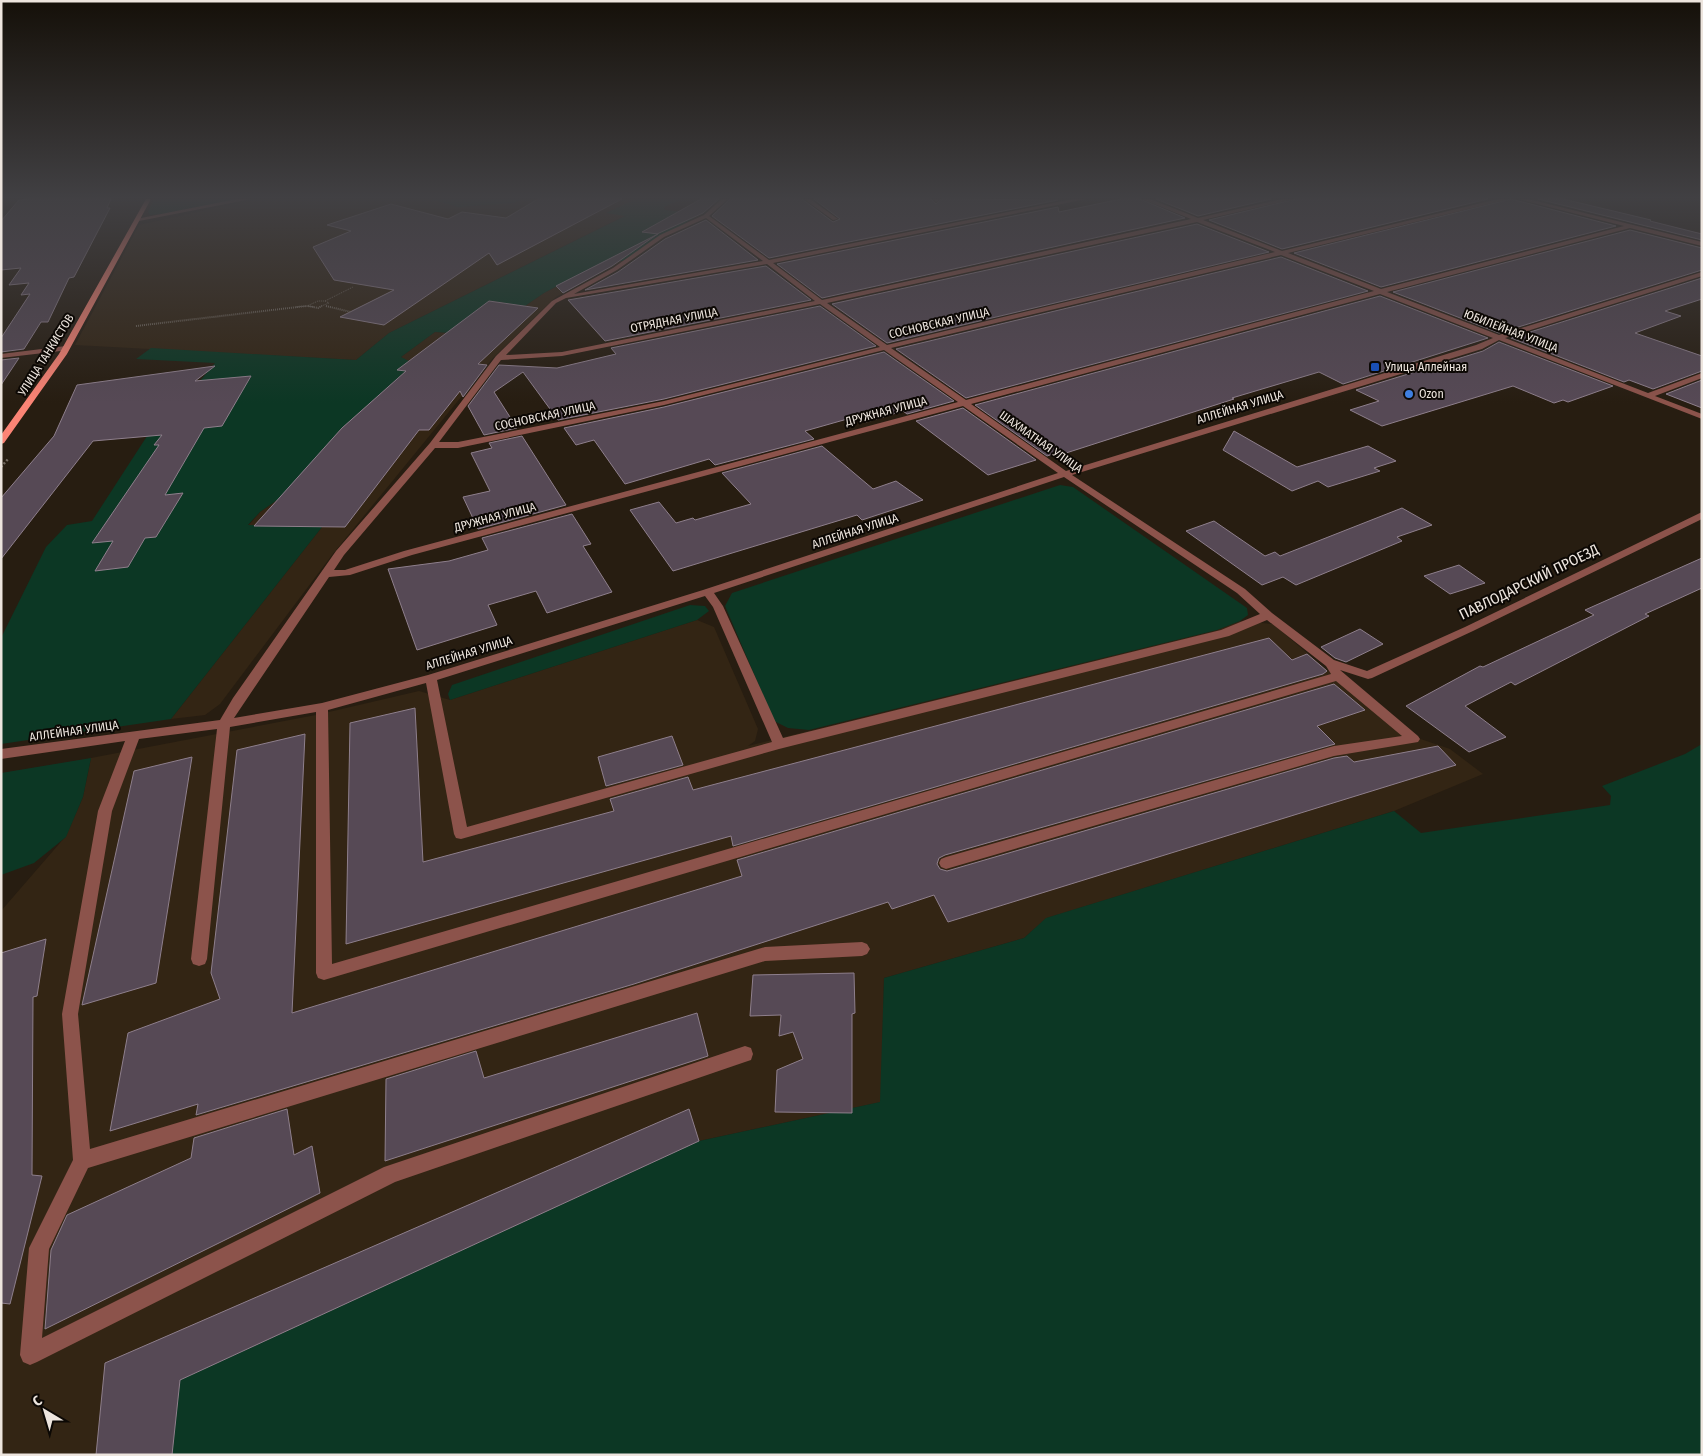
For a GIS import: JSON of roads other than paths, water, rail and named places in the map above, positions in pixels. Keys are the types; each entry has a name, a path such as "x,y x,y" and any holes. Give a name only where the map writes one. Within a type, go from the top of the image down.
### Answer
{"main road":[{"name":"УЛИЦА ТАНКИСТОВ","path":"1,441 66,348 112,267"}],"street":[{"path":"199,959 224,724 237,701 340,553 433,445 499,358 536,318 554,302 619,267"},
{"path":"562,297 572,297 741,267"},
{"name":"ШАХМАТНАЯ УЛИЦА","path":"775,267 821,302 1064,474 1241,591 1268,615 1330,663 1368,675"},
{"name":"ОТРЯДНАЯ УЛИЦА","path":"499,358 562,354 983,267"},
{"name":"СОСНОВСКАЯ УЛИЦА","path":"433,445 458,445 664,403 886,347 1224,267"},
{"name":"ЮБИЛЕЙНАЯ УЛИЦА","path":"1317,267 1702,417"},
{"name":"ДРУЖНАЯ УЛИЦА","path":"326,574 346,573 408,553 1474,267"},
{"name":"АЛЛЕЙНАЯ УЛИЦА","path":"1,754 224,724 322,707 431,678 706,592 1064,474 1478,346 1497,338 1702,274"},
{"path":"1,356 66,348"},
{"path":"1647,396 1702,375"},
{"name":"ПАВЛОДАРСКИЙ ПРОЕЗД","path":"1368,675 1702,515"},
{"path":"706,592 718,606 779,744"},
{"path":"431,678 461,834 779,744 1225,632 1268,615"},
{"path":"946,863 1334,751 1414,739 1338,676 1330,663"},
{"path":"322,707 324,972 1338,676"},
{"path":"134,735 105,811 70,1014 82,1161 39,1248 30,1355 391,1174 745,1054"},
{"path":"82,1161 765,954 862,949"}],"place":[{"name":"Улица Аллейная","path":"1375,367"},
{"name":"Ozon","path":"1409,394"}]}
